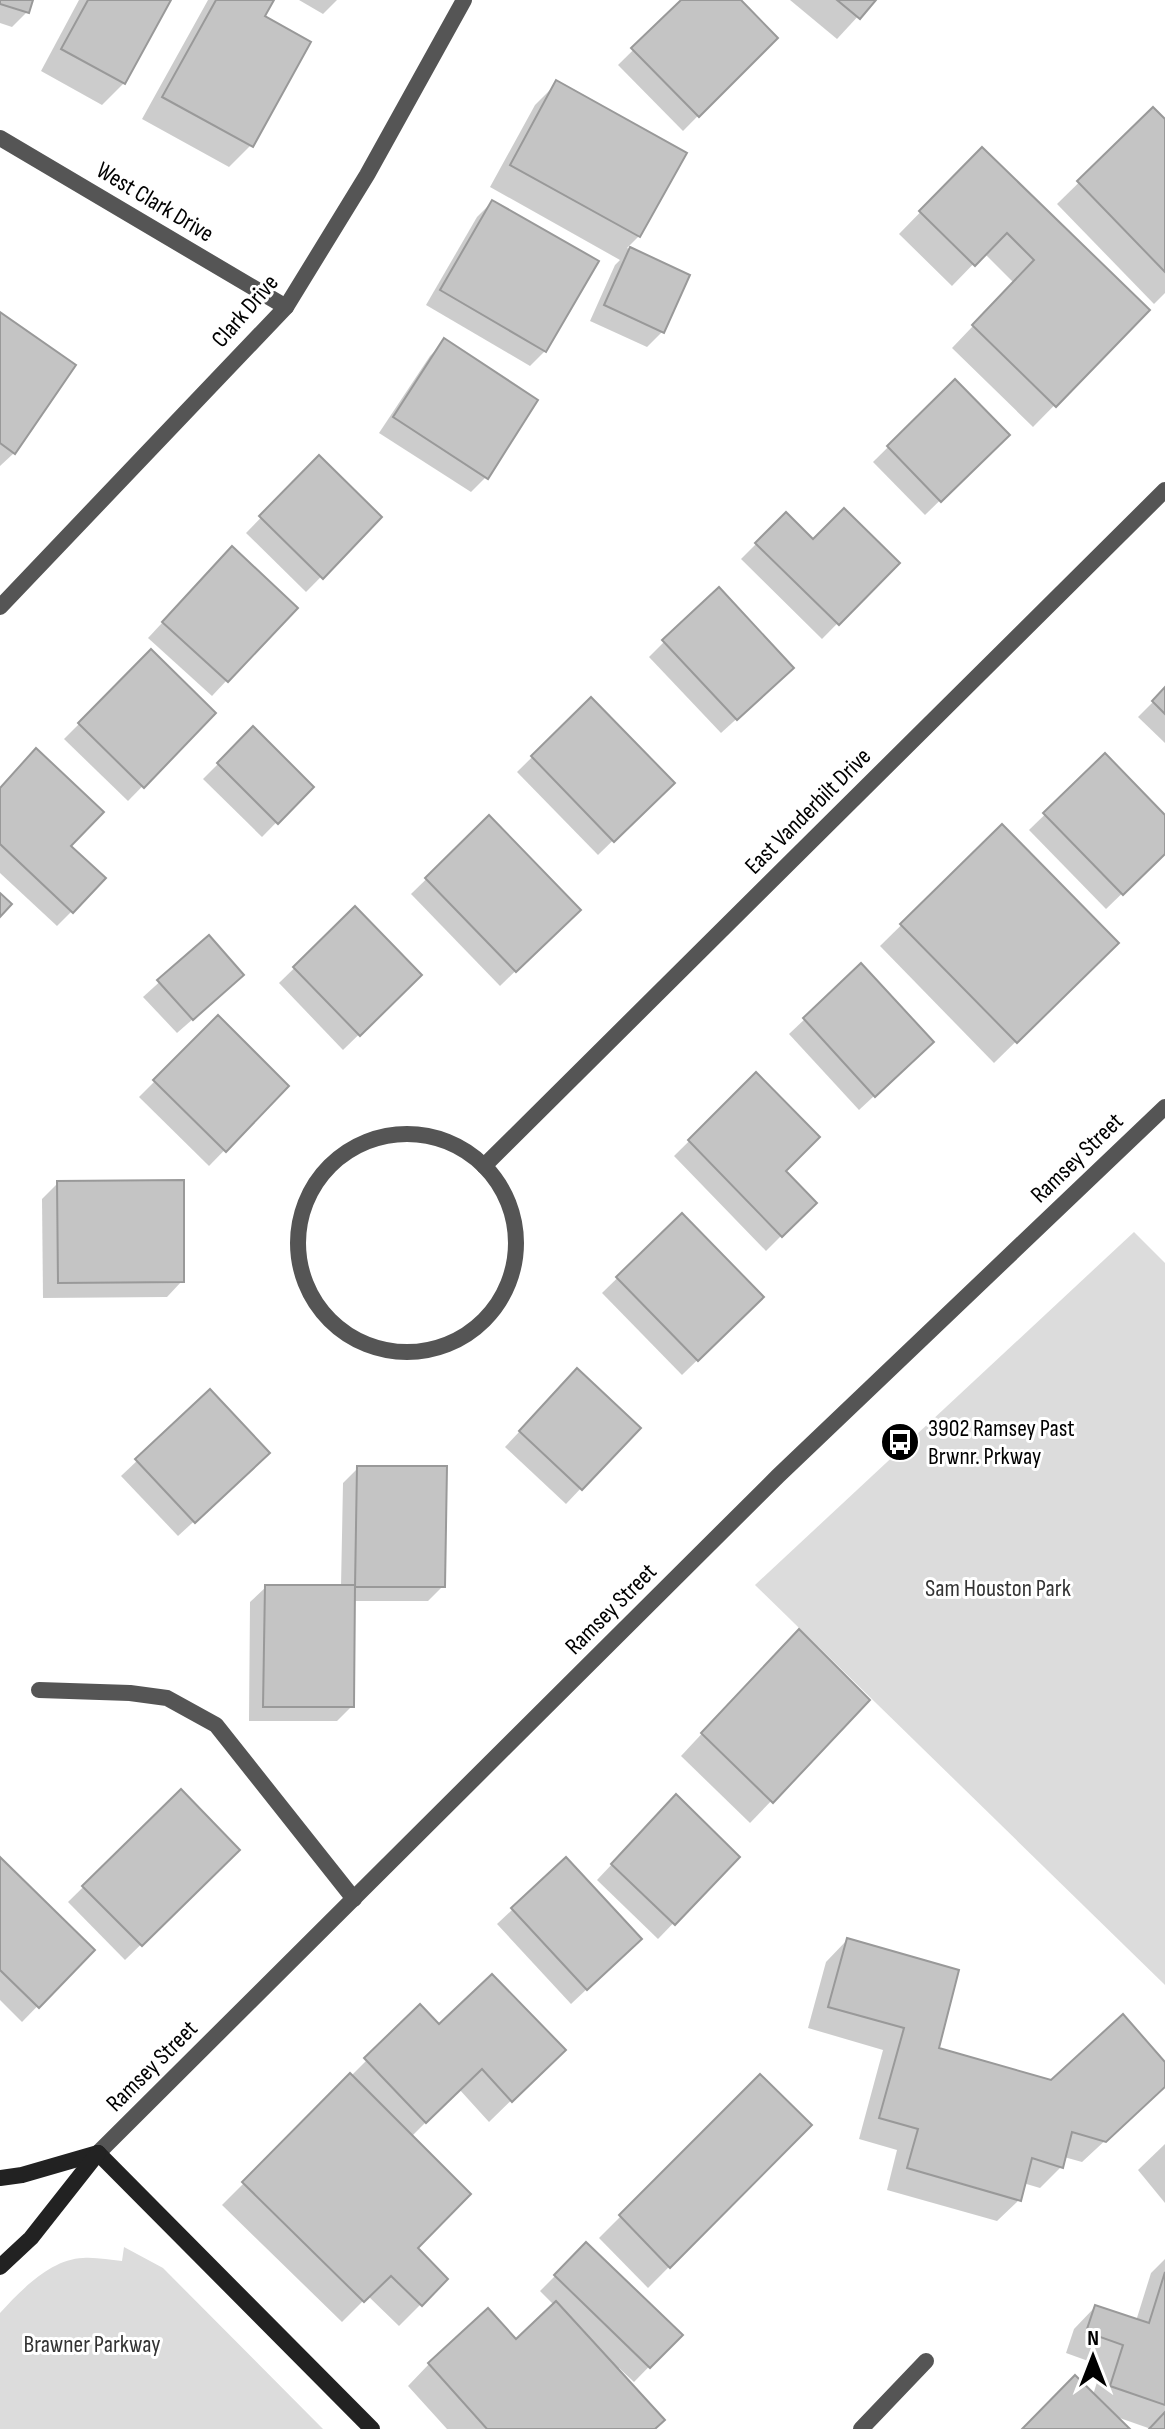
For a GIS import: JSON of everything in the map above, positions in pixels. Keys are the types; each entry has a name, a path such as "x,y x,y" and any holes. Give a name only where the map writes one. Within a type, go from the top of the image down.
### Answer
{"street":[{"name":"Clark Drive","path":"0,607 286,307 367,175 464,0"},
{"name":"West Clark Drive","path":"0,138 286,307"},
{"name":"East Vanderbilt Drive","path":"484,1166 1165,490"},
{"name":"Ramsey Street","path":"0,2267 31,2238 98,2153 778,1476 1165,1107"},
{"path":"400,1135 431,1136 460,1147 484,1166 503,1191 515,1220 516,1251 510,1281 495,1309 473,1331 445,1346 415,1352 384,1350 355,1339 329,1320 305,1281 300,1267 297,1235 304,1205 320,1178 342,1156 369,1141 400,1135"},
{"path":"39,1690 130,1693 167,1698 216,1725 354,1899"},
{"path":"98,2153 372,2429"},
{"name":"Ramsey Street","path":"0,2178 22,2175 98,2153"},
{"path":"861,2429 926,2361"}],"green space":[{"name":"Sam Houston Park","path":"1134,1232 1165,1263 1165,1985 755,1585"},
{"name":"Brawner Parkway","path":"124,2247 163,2268 323,2429 0,2429 0,2313 27,2286 59,2264 83,2258 122,2261"}],"building":[{"path":"0,0 33,0 29,13 0,4"},
{"path":"88,0 171,0 125,84 61,49"},
{"path":"216,0 274,0 265,16 311,42 253,147 162,97"},
{"path":"681,0 741,0 778,38 699,117 631,48"},
{"path":"837,0 876,0 860,19"},
{"path":"556,80 687,153 640,237 510,165"},
{"path":"1153,107 1165,119 1165,272 1077,181"},
{"path":"982,147 1150,310 1056,407 972,325 1034,260 1007,233 975,266 919,211"},
{"path":"492,200 599,261 546,352 440,290"},
{"path":"630,247 690,275 664,333 604,305"},
{"path":"0,312 76,365 15,454 0,443"},
{"path":"444,338 538,400 488,479 393,417"},
{"path":"955,379 1010,435 941,502 887,446"},
{"path":"319,455 382,517 323,579 259,516"},
{"path":"844,508 900,563 839,625 755,543 786,512 813,539"},
{"path":"232,546 298,608 228,682 162,622"},
{"path":"719,587 794,668 737,720 662,640"},
{"path":"151,649 216,713 144,788 78,723"},
{"path":"1165,687 1165,714 1152,701"},
{"path":"591,697 675,783 614,842 531,756"},
{"path":"253,726 314,787 278,824 217,763"},
{"path":"36,748 104,812 71,846 106,878 73,913 0,844 0,788"},
{"path":"1105,753 1165,815 1165,854 1123,895 1043,813"},
{"path":"489,815 581,910 516,972 425,878"},
{"path":"1002,824 1119,943 1017,1043 900,924"},
{"path":"0,893 12,904 0,917"},
{"path":"355,906 422,975 360,1036 293,967"},
{"path":"209,935 244,975 193,1020 157,980"},
{"path":"861,963 934,1042 875,1097 803,1018"},
{"path":"218,1015 289,1086 226,1152 153,1080"},
{"path":"756,1072 820,1137 786,1171 817,1203 782,1237 688,1140"},
{"path":"184,1180 184,1282 58,1283 57,1181"},
{"path":"682,1213 764,1297 698,1361 616,1277"},
{"path":"577,1368 641,1428 582,1490 519,1431"},
{"path":"210,1389 270,1453 195,1523 135,1459"},
{"path":"357,1466 447,1466 445,1587 355,1587"},
{"path":"265,1585 355,1585 354,1707 263,1707"},
{"path":"799,1629 870,1700 773,1803 701,1733"},
{"path":"181,1789 240,1850 142,1946 82,1886"},
{"path":"676,1794 740,1857 675,1925 611,1864"},
{"path":"0,1857 95,1950 39,2008 0,1970"},
{"path":"566,1857 642,1939 587,1990 511,1908"},
{"path":"847,1938 959,1970 939,2048 1051,2080 1123,2014 1165,2062 1165,2087 1106,2142 1072,2132 1063,2168 1032,2158 1021,2201 907,2168 918,2129 879,2118 904,2028 828,2007"},
{"path":"492,1974 566,2050 512,2102 482,2069 426,2123 364,2058 420,2004 439,2024"},
{"path":"350,2073 471,2194 418,2248 448,2279 422,2306 391,2276 364,2302 242,2182"},
{"path":"760,2074 812,2125 670,2268 619,2215"},
{"path":"586,2242 683,2335 650,2368 554,2275"},
{"path":"1165,2272 1165,2405 1110,2386 1123,2345 1086,2332 1095,2305 1149,2323"},
{"path":"556,2301 665,2420 655,2429 487,2429 428,2363 488,2308 516,2339"},
{"path":"1075,2375 1130,2429 1022,2429"},
{"path":"1165,2412 1165,2429 1149,2429"}],"place":[{"name":"3902 Ramsey Past Brwnr. Prkway","path":"900,1442"}]}
